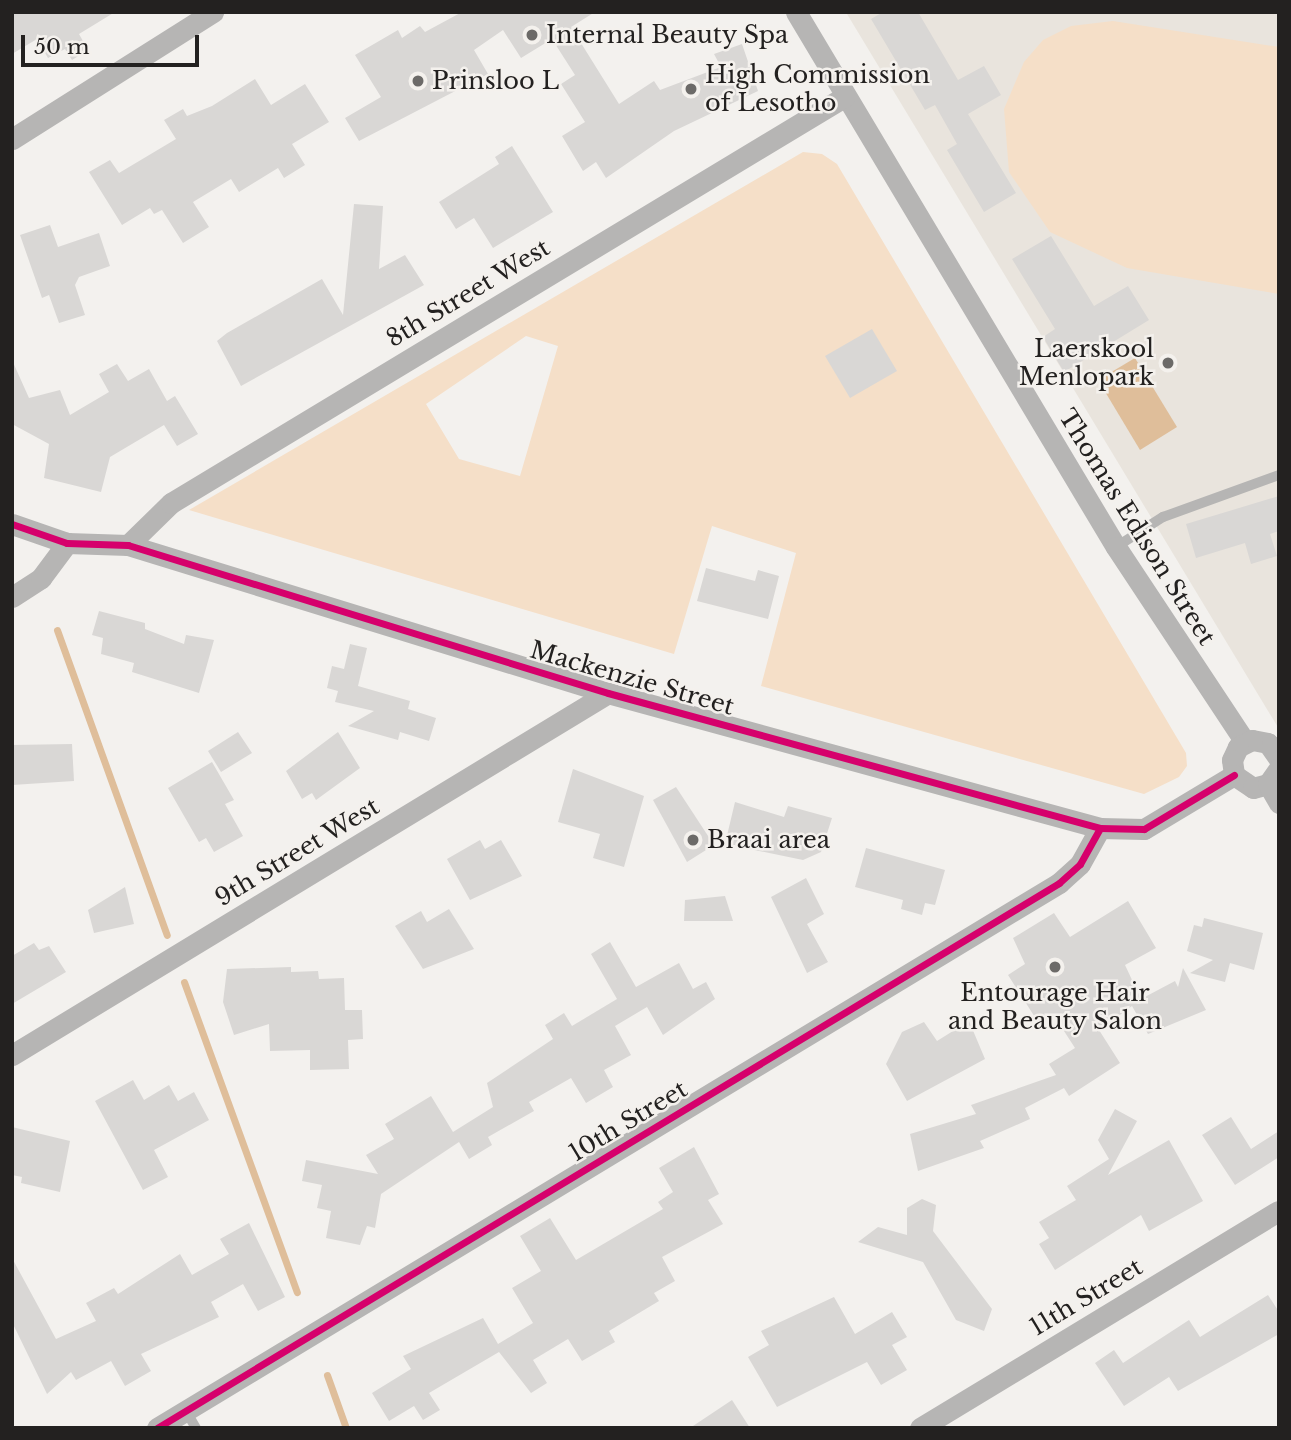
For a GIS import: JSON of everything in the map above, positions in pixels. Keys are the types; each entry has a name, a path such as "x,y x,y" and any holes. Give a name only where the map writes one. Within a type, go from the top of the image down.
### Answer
{"street":[{"name":"Thomas Edison Street","path":"796,12 844,97 1116,547 1245,742"},
{"path":"12,138 208,15"},
{"name":"8th Street West","path":"128,545 171,503 844,97"},
{"name":"Mackenzie Street","path":"12,524 67,543 128,545 608,692 1100,828 1144,829 1234,775"},
{"path":"12,597 41,578 67,543"},
{"name":"9th Street West","path":"12,1055 608,692"},
{"path":"1275,785 1246,786 1234,775 1234,753 1245,742 1268,743 1279,757"},
{"name":"10th Street","path":"157,1428 191,1419 1059,883 1080,864 1100,828"},
{"name":"11th Street","path":"920,1428 1279,1211"}],"lane":[{"path":"1116,547 1163,517 1279,475"}],"shaded area":[{"name":"Laerskool Menlopark","path":"1279,12 1279,729 847,14"},
{"path":"1113,21 1279,47 1279,294 1127,268 1050,232 1009,172 1004,109 1024,62 1043,40 1071,26"},
{"path":"803,152 822,154 837,164 1186,753 1187,766 1179,777 1144,794 761,686 796,553 712,526 674,654 189,510","holes":["526,336 558,346 520,476 459,459 426,404"]},
{"path":"1135,358 1177,427 1140,450 1098,380"}],"building":[{"path":"12,12 115,12 79,34 88,50 72,60 65,49 48,58 37,39 12,54"},
{"path":"462,12 595,12 571,27 619,104 654,81 660,90 721,67 714,54 742,44 758,91 674,131 606,178 596,162 583,171 562,136 585,122 561,84 575,75 552,39 521,58 503,30 474,50 488,74 359,141 345,118 381,97 355,55 398,30 402,38 420,26 425,32"},
{"path":"883,12 918,12 958,80 984,66 1001,95 968,114 1016,193 984,212 947,150 957,144 935,105 925,110 871,19"},
{"path":"255,79 271,105 305,84 329,122 292,144 305,165 284,178 278,168 239,192 231,179 193,202 209,227 183,243 162,210 154,214 150,208 122,225 89,172 110,160 119,173 176,139 164,120 183,109 187,116 212,106"},
{"path":"512,146 553,212 493,248 474,218 456,229 439,202 499,164 495,157"},
{"path":"354,204 383,206 379,269 405,255 424,285 241,386 217,341 227,333 322,279 343,315"},
{"path":"50,225 58,247 99,233 110,266 79,277 75,285 85,315 59,323 49,295 42,298 20,235"},
{"path":"1051,236 1094,306 1128,286 1149,320 1064,372 1043,337 1055,329 1012,259"},
{"path":"872,329 897,371 850,398 825,356"},
{"path":"12,360 29,398 60,390 70,415 109,392 99,374 117,364 128,381 149,369 167,401 175,396 198,434 177,446 164,425 110,457 101,492 44,478 49,444 12,424"},
{"path":"1279,496 1279,531 1270,534 1277,556 1251,564 1245,543 1196,558 1186,524"},
{"path":"706,568 755,581 758,570 779,576 768,619 697,601"},
{"path":"99,611 145,623 145,629 184,644 186,635 214,640 199,693 132,672 134,663 101,654 103,638 92,635"},
{"path":"350,644 367,648 358,686 410,701 408,709 436,718 429,741 400,732 398,740 348,726 374,711 335,702 338,691 327,688 332,666 344,669"},
{"path":"238,732 252,753 221,772 208,751"},
{"path":"338,732 360,768 316,800 312,793 302,799 286,771"},
{"path":"72,744 74,781 12,785 12,745"},
{"path":"212,762 234,800 225,804 243,836 214,852 206,838 199,842 168,788"},
{"path":"573,769 644,796 624,867 593,858 600,834 558,822"},
{"path":"676,787 714,845 687,862 653,800"},
{"path":"735,802 784,817 788,806 832,818 821,852 803,860 725,844"},
{"path":"480,840 485,849 501,840 522,876 470,900 447,859"},
{"path":"866,848 945,870 935,905 925,903 922,915 901,909 903,900 855,887"},
{"path":"806,878 824,914 807,924 828,962 807,973 771,897"},
{"path":"125,887 134,924 94,933 88,910"},
{"path":"725,896 733,921 684,921 685,900"},
{"path":"1128,901 1156,948 1125,965 1141,999 1175,981 1178,987 1183,968 1206,1010 1148,1034 1132,1006 1099,1030 1120,1063 1069,1096 1064,1088 1025,1108 1030,1119 980,1141 984,1148 918,1171 910,1134 976,1114 971,1105 1056,1075 1049,1064 1075,1048 1053,1014 1038,1022 1008,975 1025,964 1013,938 1054,913 1070,937"},
{"path":"449,909 474,949 423,969 395,926 421,911 427,922"},
{"path":"1204,918 1263,933 1254,970 1230,963 1225,982 1190,973 1213,960 1187,951 1194,925 1202,927"},
{"path":"610,942 636,987 679,963 693,989 706,982 715,999 663,1035 647,1007 615,1026 631,1055 604,1070 613,1087 586,1103 571,1078 529,1102 534,1111 488,1137 492,1145 469,1159 459,1142 381,1194 375,1228 367,1226 360,1245 326,1238 331,1211 317,1208 322,1185 302,1181 306,1160 378,1174 366,1155 394,1139 385,1124 431,1096 453,1132 493,1107 487,1083 553,1039 545,1025 564,1013 572,1026 617,999 591,954"},
{"path":"34,943 39,950 49,946 66,972 12,1004 12,956"},
{"path":"291,967 291,972 318,971 319,979 344,978 345,1010 362,1010 363,1039 348,1040 349,1069 310,1070 310,1050 270,1051 269,1024 234,1035 223,1002 227,969"},
{"path":"969,1021 985,1059 907,1101 886,1064 902,1032 924,1022 937,1041"},
{"path":"133,1080 144,1100 169,1085 178,1101 194,1092 209,1120 154,1150 168,1177 143,1190 95,1101"},
{"path":"1115,1109 1137,1121 1108,1175 1169,1140 1203,1201 1149,1231 1141,1215 1055,1270 1039,1244 1049,1238 1039,1222 1076,1200 1067,1186 1109,1159 1098,1140"},
{"path":"1231,1117 1251,1149 1279,1131 1279,1157 1235,1185 1202,1135"},
{"path":"12,1127 70,1141 60,1192 21,1183 22,1177 12,1175"},
{"path":"694,1147 719,1194 708,1200 723,1224 662,1257 675,1281 654,1293 659,1301 609,1331 615,1342 582,1361 568,1339 533,1360 547,1383 531,1393 499,1352 429,1393 440,1410 423,1420 414,1406 389,1421 372,1393 411,1369 403,1356 483,1318 498,1344 533,1323 512,1288 541,1271 520,1236 550,1218 576,1260 663,1209 658,1202 673,1192 659,1168"},
{"path":"922,1199 936,1205 933,1231 992,1309 984,1331 956,1320 923,1262 858,1242 878,1227 907,1235 907,1208"},
{"path":"249,1223 285,1297 258,1311 243,1284 211,1302 219,1317 141,1354 151,1371 125,1386 111,1361 76,1380 71,1372 47,1394 12,1322 12,1258 56,1339 96,1321 86,1303 114,1288 118,1294 180,1254 192,1275 229,1254 220,1239"},
{"path":"1268,1295 1279,1312 1279,1334 1178,1391 1169,1377 1124,1406 1095,1363 1114,1350 1123,1363 1189,1320 1200,1337"},
{"path":"834,1297 855,1334 892,1312 907,1337 892,1345 907,1370 881,1385 867,1362 777,1407 748,1357 769,1345 761,1331"},
{"path":"732,1400 750,1428 690,1428"}],"waterway":[{"path":"57,630 167,935"},
{"path":"184,982 297,1292"},
{"path":"327,1375 346,1428"}],"cycle path":[{"path":"12,524 67,543 128,545 608,693 1100,828 1144,829 1234,775"},
{"path":"157,1428 1059,883 1080,864 1100,828"}],"place":[{"name":"Internal Beauty Spa","path":"532,35"},
{"name":"Prinsloo L","path":"418,81"},
{"name":"High Commission of Lesotho","path":"691,89"},
{"name":"Laerskool Menlopark","path":"1168,363"},
{"name":"Braai area","path":"693,840"},
{"name":"Entourage Hair and Beauty Salon","path":"1055,967"}]}
